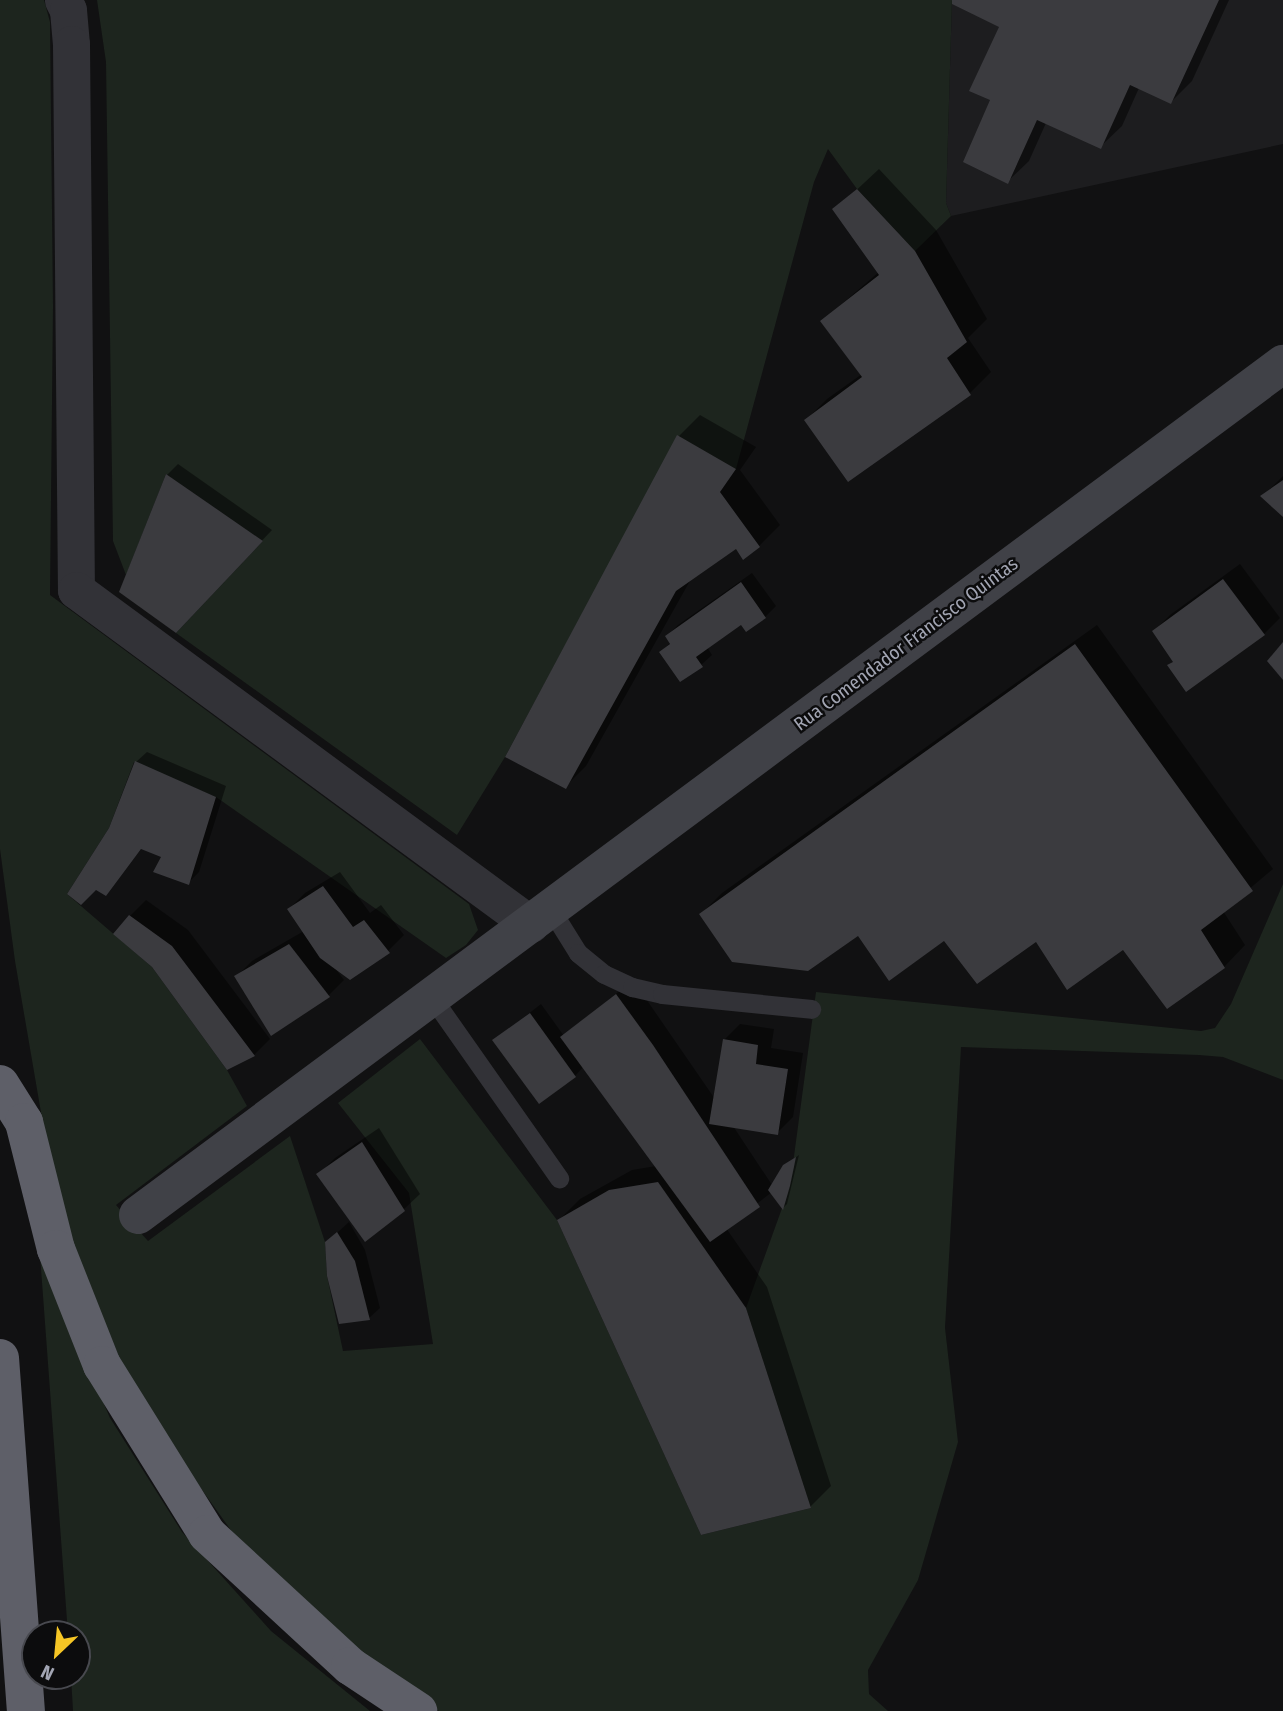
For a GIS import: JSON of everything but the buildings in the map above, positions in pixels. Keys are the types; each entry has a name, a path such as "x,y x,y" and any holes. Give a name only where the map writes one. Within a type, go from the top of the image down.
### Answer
{"highway":[{"path":"0,1084 24,1122 56,1249 102,1365 207,1534 350,1666 418,1711"},
{"path":"0,1358 26,1711"}],"street":[{"path":"63,0 68,10 71,44 76,590 540,916"},
{"name":"Rua Comendador Francisco Quintas","path":"138,1215 1283,364"}],"lane":[{"path":"540,916 604,974 632,987 663,994 811,1009"},
{"path":"431,996 559,1178"}],"shaded area":[{"path":"0,0 44,0 50,22 53,306 50,595 469,904 478,930 466,945 446,958 216,797 134,762 109,828 67,894 152,967 227,1070 247,1106 116,1205 148,1241 290,1136 325,1242 327,1276 343,1351 433,1344 409,1193 338,1103 420,1039 557,1220 701,1535 811,1508 746,1308 790,1186 816,992 1201,1031 1215,1028 1231,1004 1283,884 1283,1080 1223,1057 961,1047 945,1328 958,1442 918,1580 868,1670 869,1694 888,1711 439,1711 410,1693 251,1558 138,1401 68,1238 43,1124 15,961 0,849"},
{"path":"97,0 952,0 946,203 951,216 915,251 857,189 828,149 814,182 736,469 678,436 505,757 457,835 176,633 263,541 166,474 126,575 113,541 106,62"},
{"path":"952,0 1283,0 1283,144 951,216 946,203"},
{"path":"40,1255 110,1418 182,1532 271,1631 370,1711 73,1711 72,1690 91,1690 91,1620 67,1620"}]}
